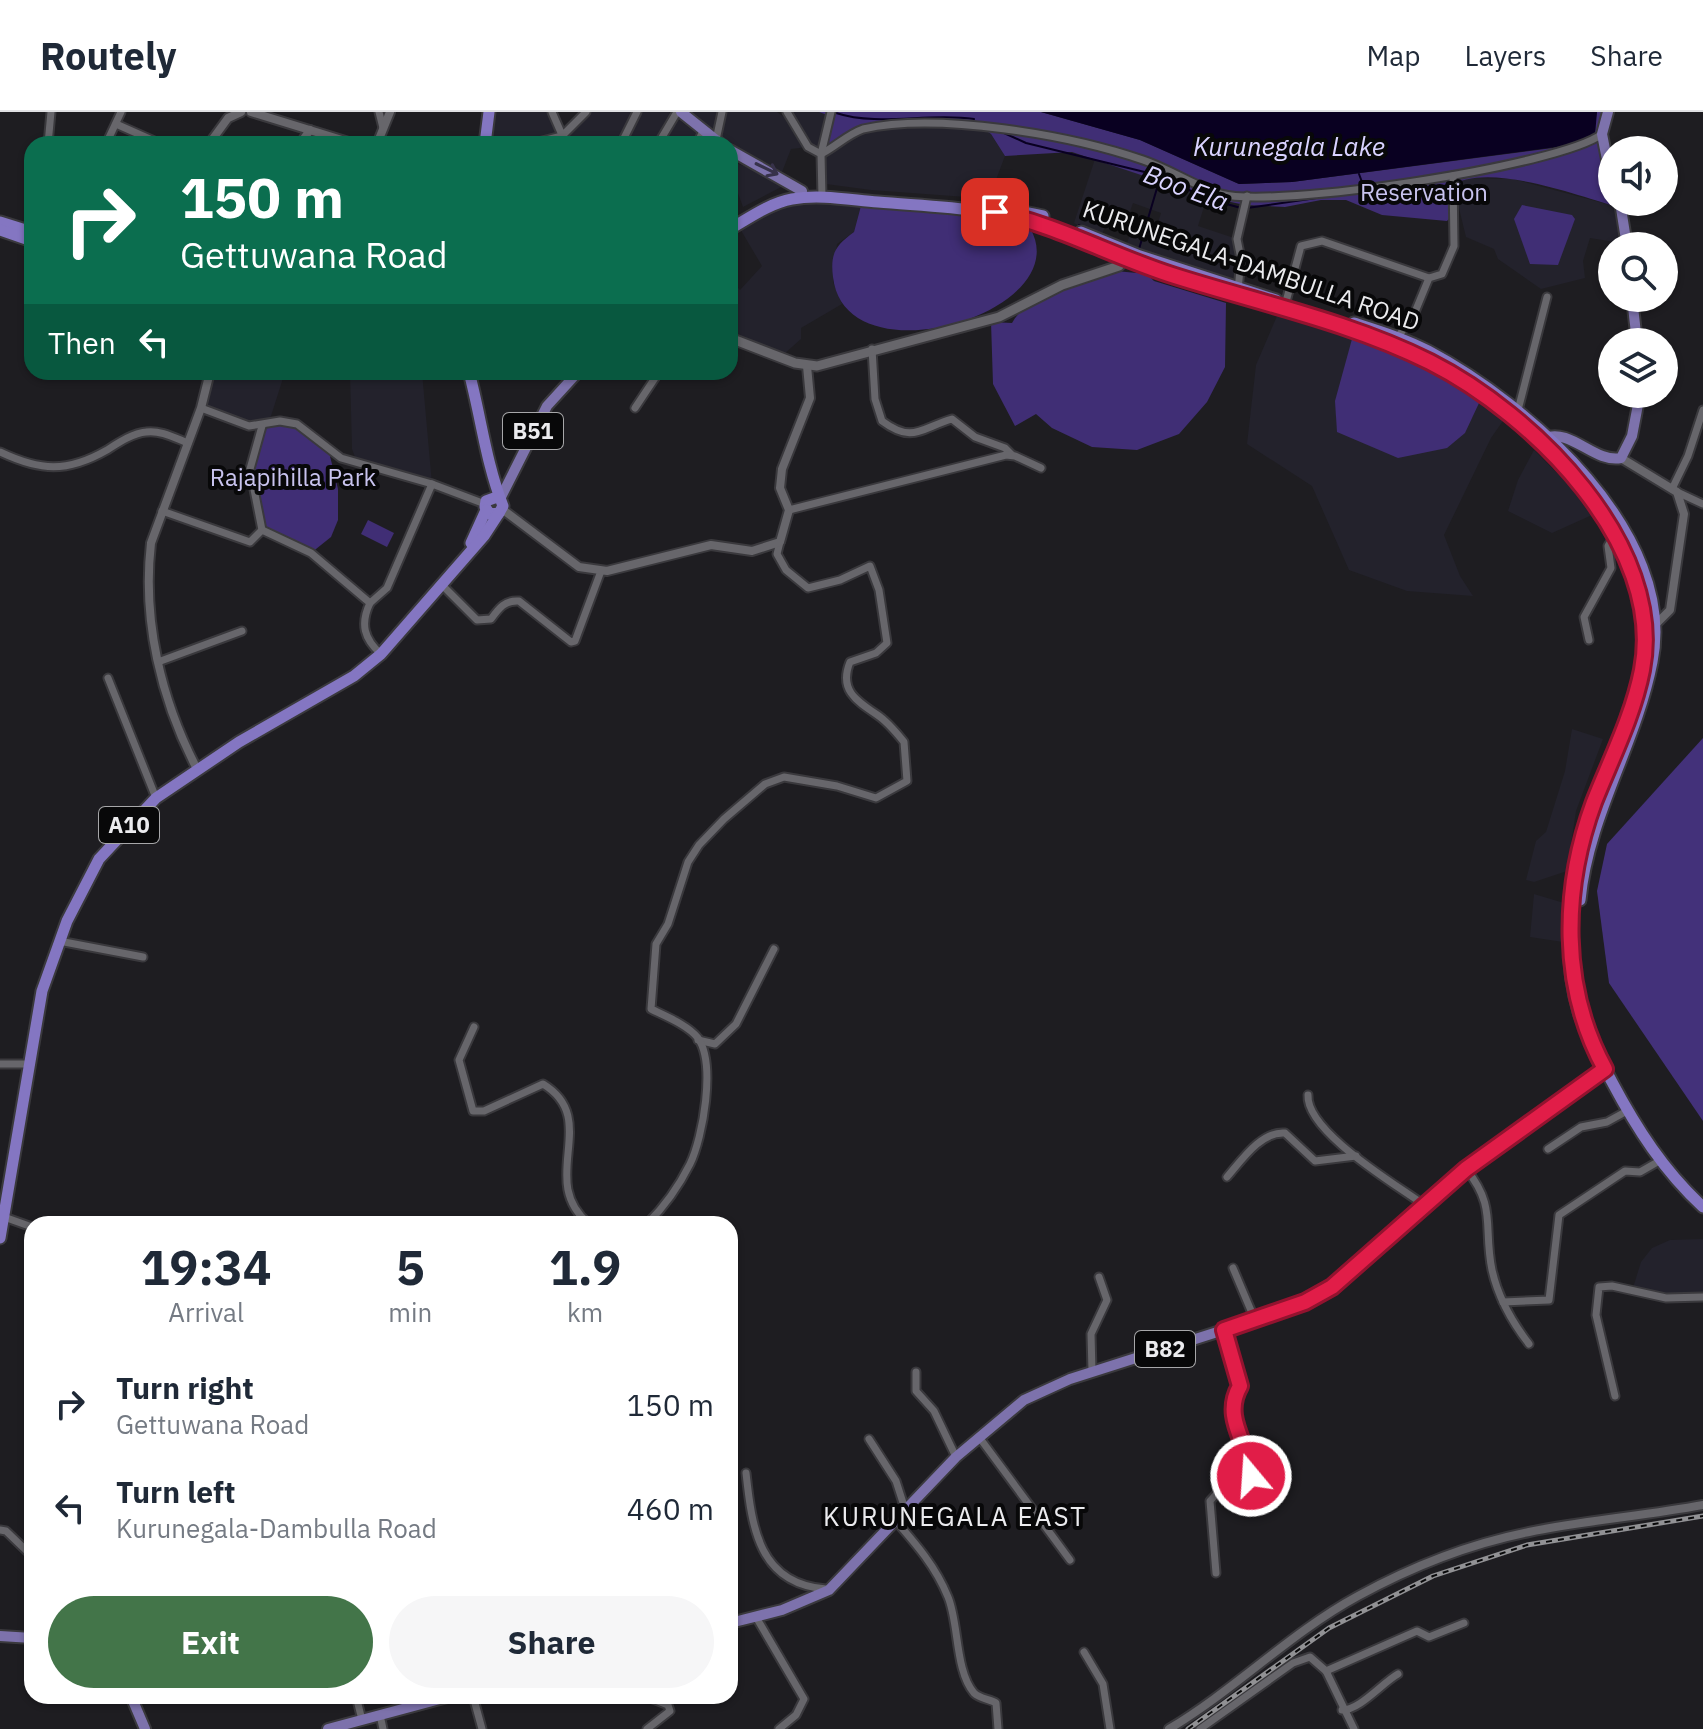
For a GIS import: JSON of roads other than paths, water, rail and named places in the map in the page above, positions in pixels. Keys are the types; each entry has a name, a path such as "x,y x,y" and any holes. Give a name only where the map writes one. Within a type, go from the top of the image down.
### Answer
{"highway":[{"path":"482,136 483,112"},
{"path":"484,136 489,112"},
{"name":"KURUNEGALA-DAMBULLA ROAD","path":"738,218 777,197 802,191 995,212 1055,228 1128,256 1395,342 1465,372 1518,410 1580,485 1615,535 1634,571 1650,629"},
{"name":"KURUNEGALA-DAMBULLA ROAD","path":"738,225 787,200 822,194"},
{"path":"0,222 24,230"},
{"path":"0,230 24,238"},
{"name":"KURUNEGALA-DAMBULLA ROAD","path":"1395,342 1459,379 1544,440 1597,493 1632,547 1648,586 1650,629 1642,672 1587,824 1574,883 1573,985 1586,1031 1650,1145"},
{"path":"471,380 494,505"},
{"name":"A10","path":"0,1238 42,991 58,941 99,859 156,798 197,769 354,676 381,654 468,551 494,505"},
{"name":"KURUNEGALA-DAMBULLA ROAD","path":"1608,1067 1627,1111 1672,1178 1703,1207"}],"main road":[{"path":"679,112 710,136"},
{"path":"1602,134 1608,112"},
{"path":"738,155 802,191"},
{"path":"738,341 807,366 999,317 1049,291 1113,269 1128,256"},
{"name":"B51","path":"494,505 547,406 571,380"},
{"path":"1544,440 1570,440 1607,458 1621,458 1632,436 1637,408"},
{"name":"B82","path":"738,1621 800,1604 829,1590 956,1457 1024,1400 1092,1371 1305,1302 1332,1287 1466,1169 1608,1067"},
{"path":"0,1636 24,1638"},
{"path":"134,1704 145,1729"},
{"path":"328,1729 421,1704"}],"street":[{"path":"49,136 51,112"},
{"path":"110,136 121,112"},
{"path":"215,136 228,118 241,112"},
{"path":"251,112 329,136"},
{"path":"379,112 383,128"},
{"path":"380,136 390,112"},
{"path":"552,112 562,136"},
{"path":"567,136 586,112"},
{"path":"625,136 637,112"},
{"path":"663,136 679,112"},
{"path":"720,136 722,112"},
{"path":"787,112 808,147 821,154"},
{"path":"822,194 821,154 831,112"},
{"path":"821,154 858,131 883,124 912,121 975,123 1075,139 1146,161 1246,204 1453,176 1530,161 1591,143 1602,134"},
{"path":"116,124 143,136"},
{"path":"306,136 310,130"},
{"path":"701,136 703,131"},
{"path":"1285,306 1301,246 1322,241 1429,278 1442,274 1454,246 1453,176"},
{"path":"1238,291 1241,259 1237,239 1246,204"},
{"path":"1395,342 1415,312 1429,278"},
{"path":"1518,410 1547,297"},
{"path":"872,349 875,399 882,421 906,434 928,430 952,419 975,437 1005,448 1012,455 1041,468"},
{"path":"774,949 736,1024 715,1044 698,1040 651,1009 656,944 668,924 688,862 699,845 755,792 784,777 837,786 876,798 907,781 904,742 878,715 850,694 844,676 850,662 876,653 887,643 879,590 870,566 840,580 808,588 786,570 777,554 789,510 780,478 810,398 807,366"},
{"path":"197,769 181,738 158,662 150,625 148,566 151,543 201,408 208,380"},
{"path":"635,408 654,380"},
{"path":"201,408 249,426 280,421 297,424 341,458 494,505 579,567 601,571 625,569 711,545 752,551 780,542"},
{"path":"1650,629 1670,610 1684,514 1675,491 1703,410"},
{"path":"262,426 250,469 262,530"},
{"path":"0,452 41,468 56,469 95,456 144,432 158,432 188,443"},
{"path":"789,510 1012,455"},
{"path":"1621,458 1703,504"},
{"path":"381,654 365,633 364,616 370,603 387,588 432,484"},
{"path":"162,511 250,542 262,530"},
{"path":"262,530 311,553 370,603"},
{"path":"1589,640 1584,617 1611,568 1608,546 1615,535"},
{"path":"441,584 477,620 491,619 510,601 519,601 571,642 575,641 601,571"},
{"path":"158,662 242,631"},
{"path":"108,678 156,798"},
{"path":"58,941 143,957"},
{"path":"474,1027 459,1060 473,1111 484,1111 543,1084 560,1095 571,1118 564,1167 569,1194 580,1216"},
{"path":"654,1216 671,1196 691,1162 705,1097 708,1062 698,1040"},
{"path":"0,1064 31,1064"},
{"path":"1308,1095 1308,1101 1324,1128 1356,1156 1424,1205"},
{"path":"1548,1149 1581,1127 1607,1122 1627,1111"},
{"path":"1227,1177 1257,1144 1279,1132 1285,1133 1315,1161 1356,1156"},
{"path":"1503,1302 1549,1300 1559,1215 1625,1171 1640,1172 1661,1160"},
{"path":"1466,1169 1486,1196 1487,1240 1503,1302 1529,1344"},
{"path":"4,1217 24,1224"},
{"path":"1233,1268 1255,1320"},
{"path":"1092,1371 1091,1334 1107,1300 1099,1277"},
{"path":"1615,1396 1596,1315 1599,1287 1612,1286 1666,1298 1703,1297"},
{"path":"1216,1573 1210,1501 1221,1489 1247,1481 1252,1473 1234,1424 1234,1397 1240,1386 1224,1330"},
{"path":"916,1372 916,1391 934,1411 956,1457"},
{"path":"979,1437 1070,1560"},
{"path":"869,1439 896,1481 905,1509"},
{"path":"746,1473 753,1529 762,1551 793,1582 829,1590"},
{"path":"1169,1729 1223,1695 1327,1615 1359,1595 1435,1560 1526,1532 1703,1505"},
{"path":"895,1520 938,1575 952,1609 960,1657 971,1688 979,1696 996,1703 998,1729"},
{"path":"0,1530 6,1531 24,1548"},
{"path":"756,1617 804,1699 796,1715 779,1729"},
{"path":"1326,1671 1417,1631 1429,1637 1464,1623"},
{"path":"1084,1652 1103,1684 1110,1729"},
{"path":"1200,1729 1293,1663 1310,1657 1326,1671 1342,1710 1354,1729"},
{"path":"1342,1710 1355,1707 1381,1683 1398,1674"},
{"path":"358,1704 362,1720"},
{"path":"475,1704 482,1729"},
{"path":"648,1729 668,1715 670,1708 662,1704"},
{"path":"380,1715 383,1729"}],"water":[{"name":"Kurunegala Lake","path":"1041,112 1597,112 1595,135 1578,144 1292,182 1239,184 1140,140"}],"waterway":[{"name":"Boo Ela","path":"836,113 869,119 974,119"},
{"name":"Boo Ela","path":"1004,133 1026,143 1161,176 1205,198 1241,208"},
{"name":"Boo Ela","path":"1359,174 1362,182 1359,188"},
{"path":"1079,225 1139,249 1160,178"},
{"name":"Boo Ela","path":"1247,208 1344,194"}],"railway":[{"path":"1188,1729 1329,1628 1433,1576 1527,1545 1703,1516"}],"district":[{"name":"KURUNEGALA EAST","path":"955,1517"}],"park label":[{"name":"Reservation","path":"1424,193"},
{"name":"Rajapihilla Park","path":"293,478"}]}
